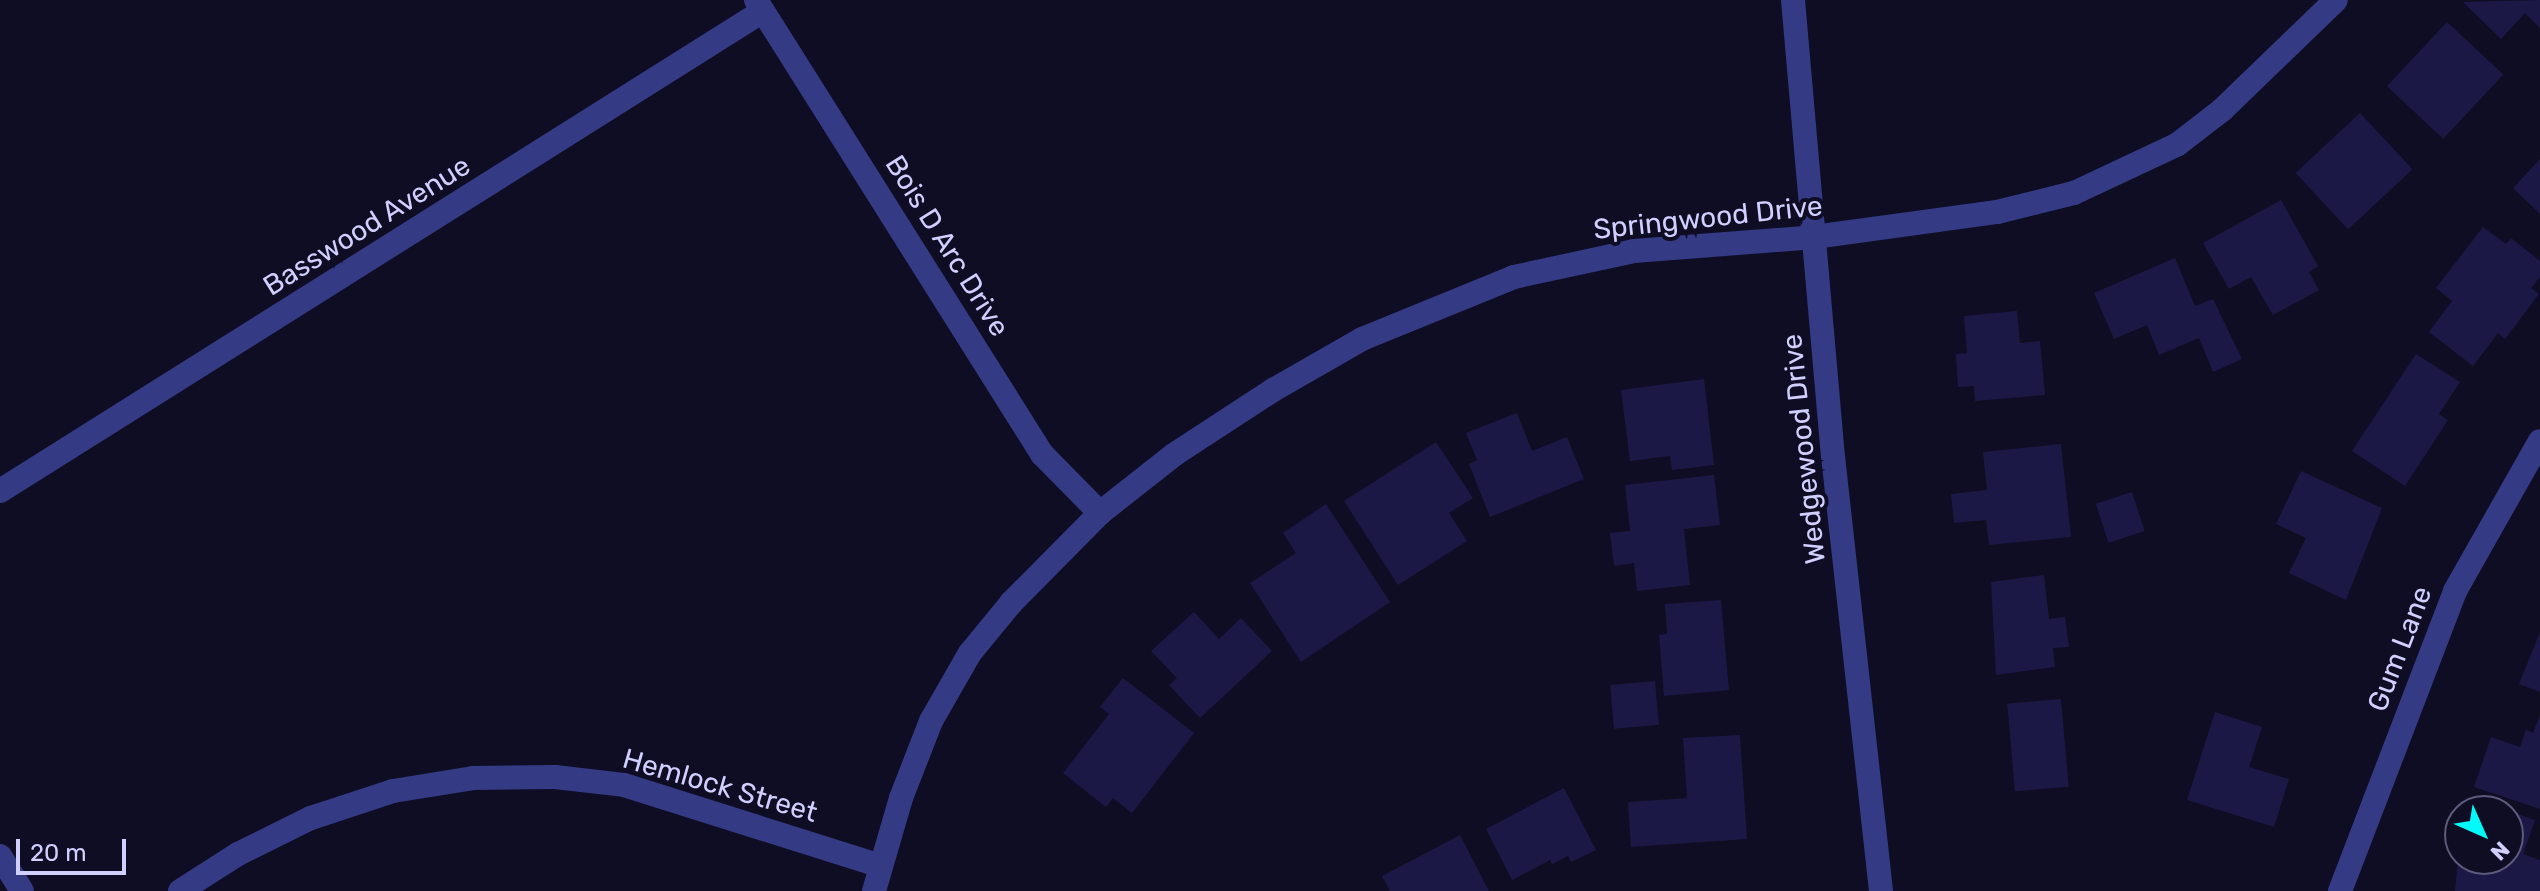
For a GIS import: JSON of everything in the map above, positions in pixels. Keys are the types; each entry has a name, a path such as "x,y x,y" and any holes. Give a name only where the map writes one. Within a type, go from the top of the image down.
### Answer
{"street":[{"name":"Wedgewood Drive","path":"1793,0 1881,891"},
{"name":"Springwood Drive","path":"874,891 931,721 970,653 1011,603 1100,513 1175,454 1362,339 1514,277 1634,251 1814,237 1997,212 2074,193 2135,167 2178,144 2222,110 2336,0"},
{"name":"Basswood Avenue","path":"0,491 760,5"},
{"name":"Bois D Arc Drive","path":"760,5 1042,454 1100,513"},
{"name":"Gum Lane","path":"2340,891 2455,591 2540,441"},
{"name":"Hemlock Street","path":"180,891 238,854 311,818 393,791 473,778 555,777 624,785 881,866"},
{"path":"0,856 22,891"}],"building":[{"path":"2540,0 2540,28 2525,13 2501,39 2463,2"},
{"path":"2447,22 2503,75 2443,139 2387,86"},
{"path":"2360,113 2413,169 2348,229 2296,173"},
{"path":"2540,159 2540,214 2513,188"},
{"path":"2281,200 2318,266 2309,272 2319,290 2273,315 2251,277 2229,289 2203,243"},
{"path":"2483,227 2506,244 2511,238 2540,261 2540,277 2531,288 2539,294 2505,339 2498,333 2473,366 2429,332 2452,301 2436,288"},
{"path":"2175,258 2195,306 2213,299 2242,359 2213,372 2199,338 2159,355 2147,325 2114,339 2094,293"},
{"path":"2017,311 2020,343 2040,341 2045,395 1975,401 1974,386 1958,387 1956,354 1967,353 1964,316"},
{"path":"2416,354 2460,382 2439,414 2448,420 2405,486 2352,451"},
{"path":"1704,379 1714,465 1672,470 1670,456 1630,461 1621,390"},
{"path":"1517,413 1532,451 1567,437 1584,479 1490,517 1469,464 1477,460 1466,433"},
{"path":"1436,442 1473,498 1449,513 1467,541 1398,585 1344,501"},
{"path":"2061,444 2071,537 1989,545 1986,520 1954,523 1951,494 1987,490 1983,452"},
{"path":"2301,471 2382,508 2346,600 2289,573 2306,538 2276,524"},
{"path":"1714,475 1720,525 1684,529 1690,585 1637,591 1634,563 1614,566 1610,533 1630,531 1625,485"},
{"path":"2132,492 2145,531 2109,543 2096,504"},
{"path":"1326,504 1390,602 1301,662 1250,583 1296,553 1283,533"},
{"path":"2044,575 2049,619 2065,617 2069,647 2053,648 2055,667 1996,675 1991,582"},
{"path":"1721,600 1729,690 1664,696 1659,635 1667,634 1665,604"},
{"path":"1194,612 1219,639 1241,618 1272,651 1200,718 1169,685 1177,678 1151,651"},
{"path":"2540,632 2540,692 2519,684"},
{"path":"1123,678 1194,733 1132,813 1113,798 1106,807 1063,773 1109,714 1100,707"},
{"path":"1655,681 1659,725 1614,729 1610,685"},
{"path":"2061,699 2069,787 2015,791 2007,704"},
{"path":"2215,712 2262,727 2249,767 2289,779 2274,827 2187,800"},
{"path":"2540,715 2540,809 2524,804 2524,795 2498,795 2474,787 2491,737 2520,747 2526,730 2533,733"},
{"path":"1740,735 1747,839 1631,847 1628,802 1687,798 1683,738"},
{"path":"1564,788 1596,850 1571,862 1568,856 1552,864 1550,860 1512,880 1486,829"},
{"path":"2524,816 2535,820 2524,851"},
{"path":"1460,835 1489,891 1390,891 1382,876"},
{"path":"2524,854 2540,860 2540,891 2455,891 2456,875 2524,875"}]}
